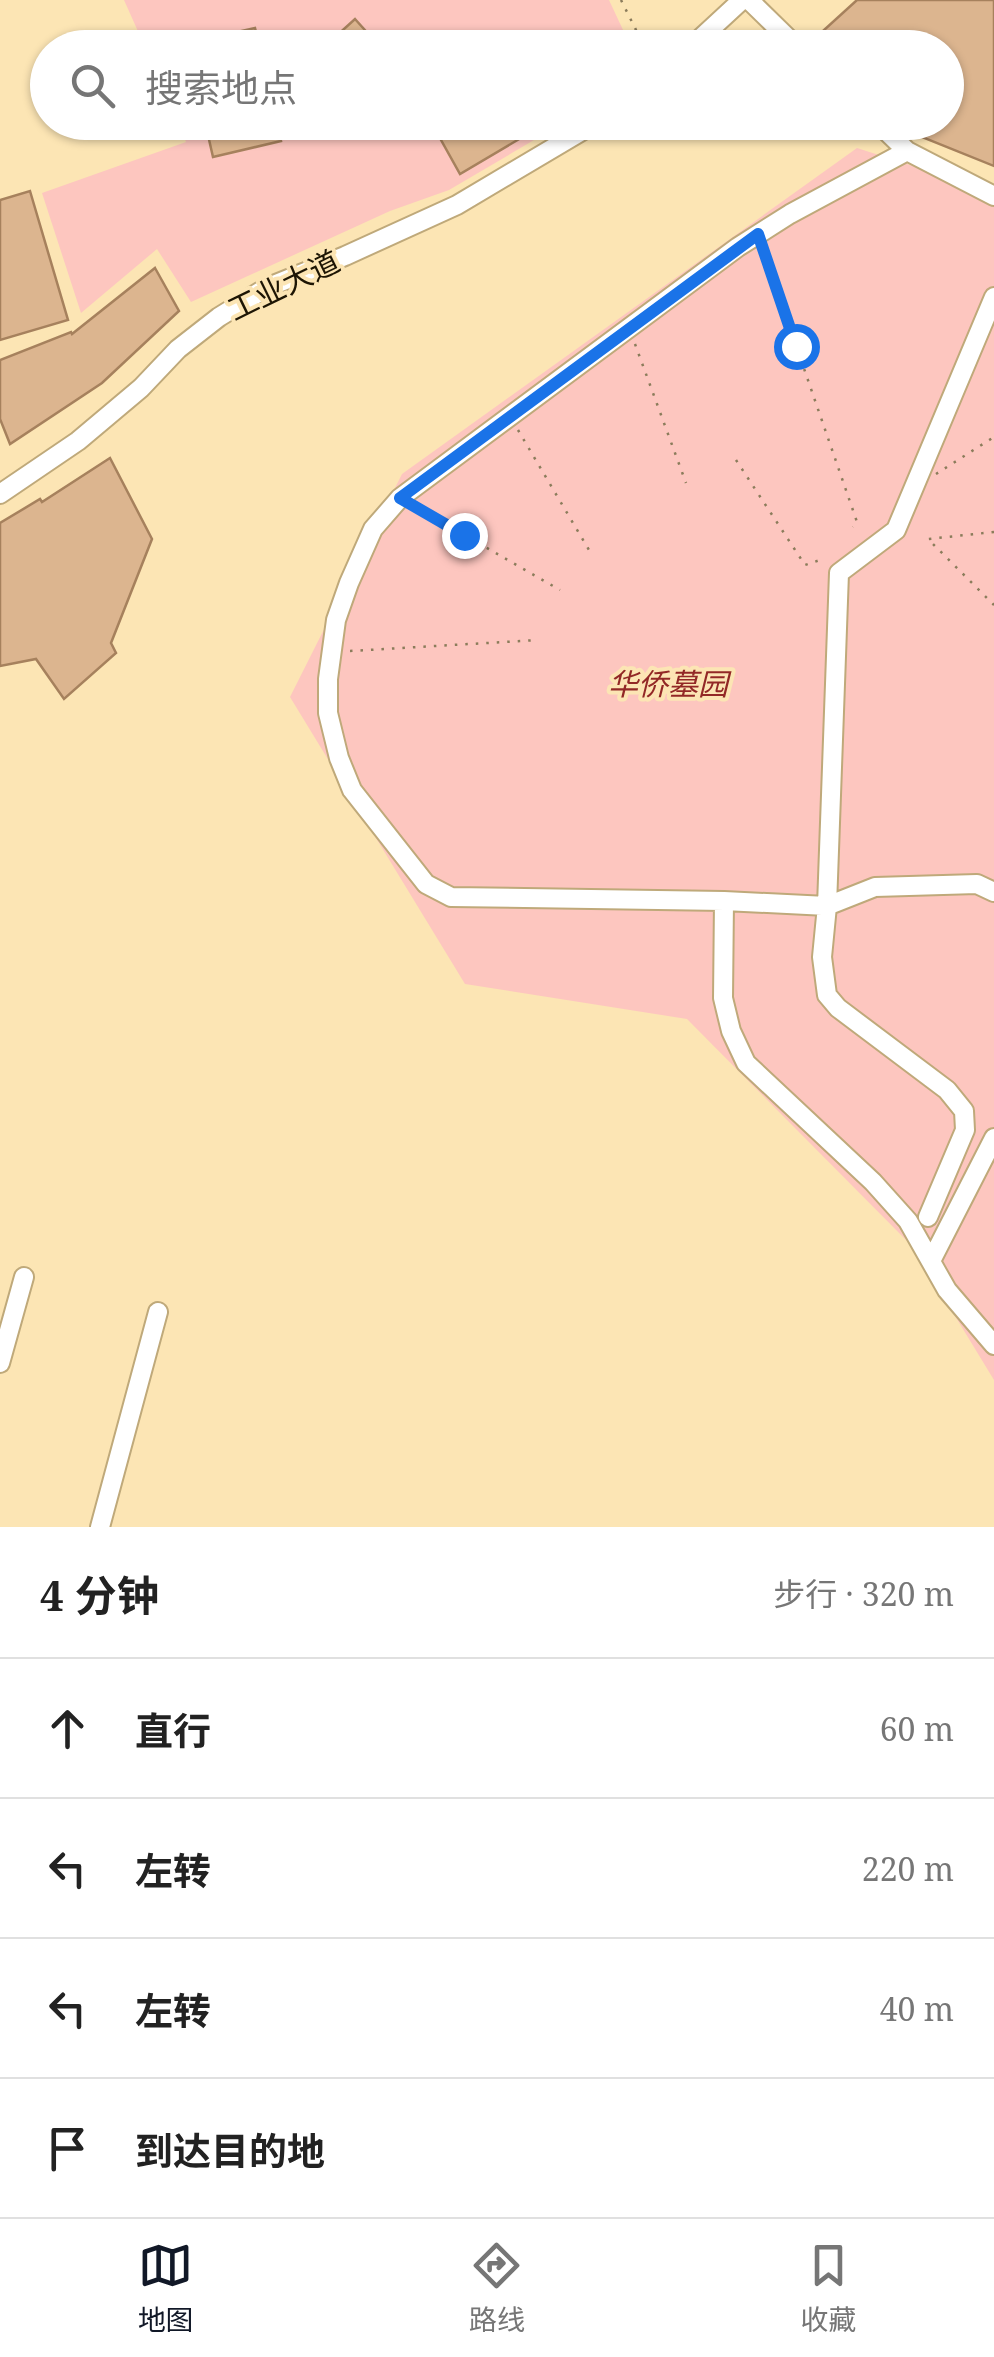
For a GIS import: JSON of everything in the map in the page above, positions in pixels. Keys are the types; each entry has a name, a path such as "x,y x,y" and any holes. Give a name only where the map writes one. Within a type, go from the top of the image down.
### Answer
{"street":[{"path":"711,30 745,0 778,30"},
{"name":"工业大道","path":"0,494 78,441 178,349 235,307 266,288 456,205 566,140"},
{"path":"895,140 907,152 994,196"},
{"path":"907,152 758,234 400,498 365,544 336,620 328,713 352,790 426,884 450,897 826,906 875,887 977,884 994,892"},
{"path":"928,1217 966,1130 964,1110 947,1090 838,1008 828,995 822,957 839,572 896,530 994,297"},
{"path":"724,901 723,998 731,1031 746,1063 873,1182 908,1222 948,1290 994,1345"},
{"path":"931,1261 994,1138"},
{"path":"0,1363 24,1278"},
{"path":"100,1527 158,1312"}],"path":[{"path":"621,0 636,30"},
{"path":"758,234 858,522 853,527"},
{"path":"629,328 686,484"},
{"path":"510,416 589,550"},
{"path":"914,488 994,437"},
{"path":"736,460 806,565 820,560"},
{"path":"400,498 560,590"},
{"path":"994,532 928,539 994,605"},
{"path":"332,652 538,640"}],"green space":[{"path":"124,0 609,0 623,30 137,30"},
{"path":"534,140 449,190 390,211 191,302 157,249 81,313 42,193 186,142"},
{"name":"华侨墓园","path":"857,148 994,192 994,1380 913,1247 687,1019 465,984 290,697 402,474"}],"building":[{"path":"857,0 994,0 994,166 929,140 964,140 964,30 824,30"},
{"path":"355,19 365,30 343,30"},
{"path":"209,140 281,140 281,141 213,157"},
{"path":"441,140 518,140 460,174"},
{"path":"30,191 68,320 0,340 0,200"},
{"path":"155,268 179,311 102,383 10,444 0,419 0,360 72,334"},
{"path":"110,458 152,539 111,643 116,653 64,699 36,659 0,666 0,523 40,499 42,502"}],"route":[{"path":"464,535 400,498 758,234 796,346"}]}
